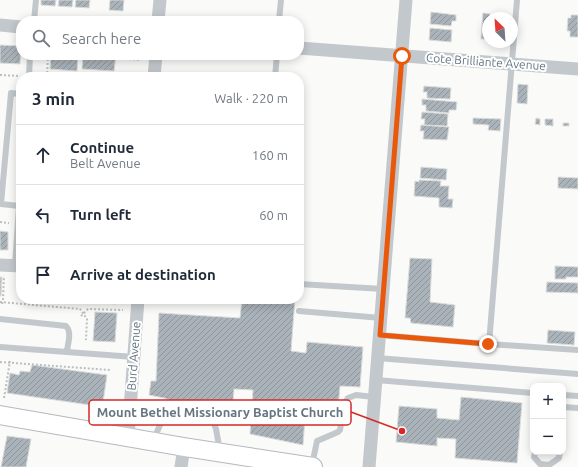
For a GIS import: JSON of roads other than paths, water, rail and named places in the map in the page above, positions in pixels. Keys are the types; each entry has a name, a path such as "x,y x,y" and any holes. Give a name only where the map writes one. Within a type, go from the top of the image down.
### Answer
{"main road":[{"path":"0,415 277,464 312,467"}],"street":[{"path":"158,16 160,0"},
{"path":"369,467 406,0"},
{"path":"0,25 16,27"},
{"name":"Cote Brilliante Avenue","path":"304,48 578,69"},
{"path":"154,72 156,60"},
{"name":"Burd Avenue","path":"128,437 138,304"},
{"path":"181,467 184,447"}],"lane":[{"path":"34,16 36,0"},
{"path":"279,16 281,0"},
{"path":"488,344 517,0"},
{"path":"29,72 30,60"},
{"path":"275,72 277,60"},
{"path":"16,94 11,93 1,204 16,206"},
{"path":"10,267 16,226"},
{"path":"304,284 383,289"},
{"path":"299,312 381,318"},
{"path":"0,319 66,326 69,333 67,351"},
{"path":"380,335 578,350"},
{"path":"0,347 134,357"},
{"path":"378,358 578,374"},
{"path":"376,380 530,393"},
{"path":"312,467 317,441 338,432 342,427 344,404 348,398 356,395 374,397"},
{"path":"566,395 578,396"},
{"path":"566,407 578,408"},
{"path":"153,441 163,418 172,415 207,419 212,421 216,428 220,453"},
{"path":"534,455 534,457 540,464 549,465 559,458 560,455"}],"place":[{"name":"Mount Bethel Missionary Baptist Church","path":"402,431"}]}
